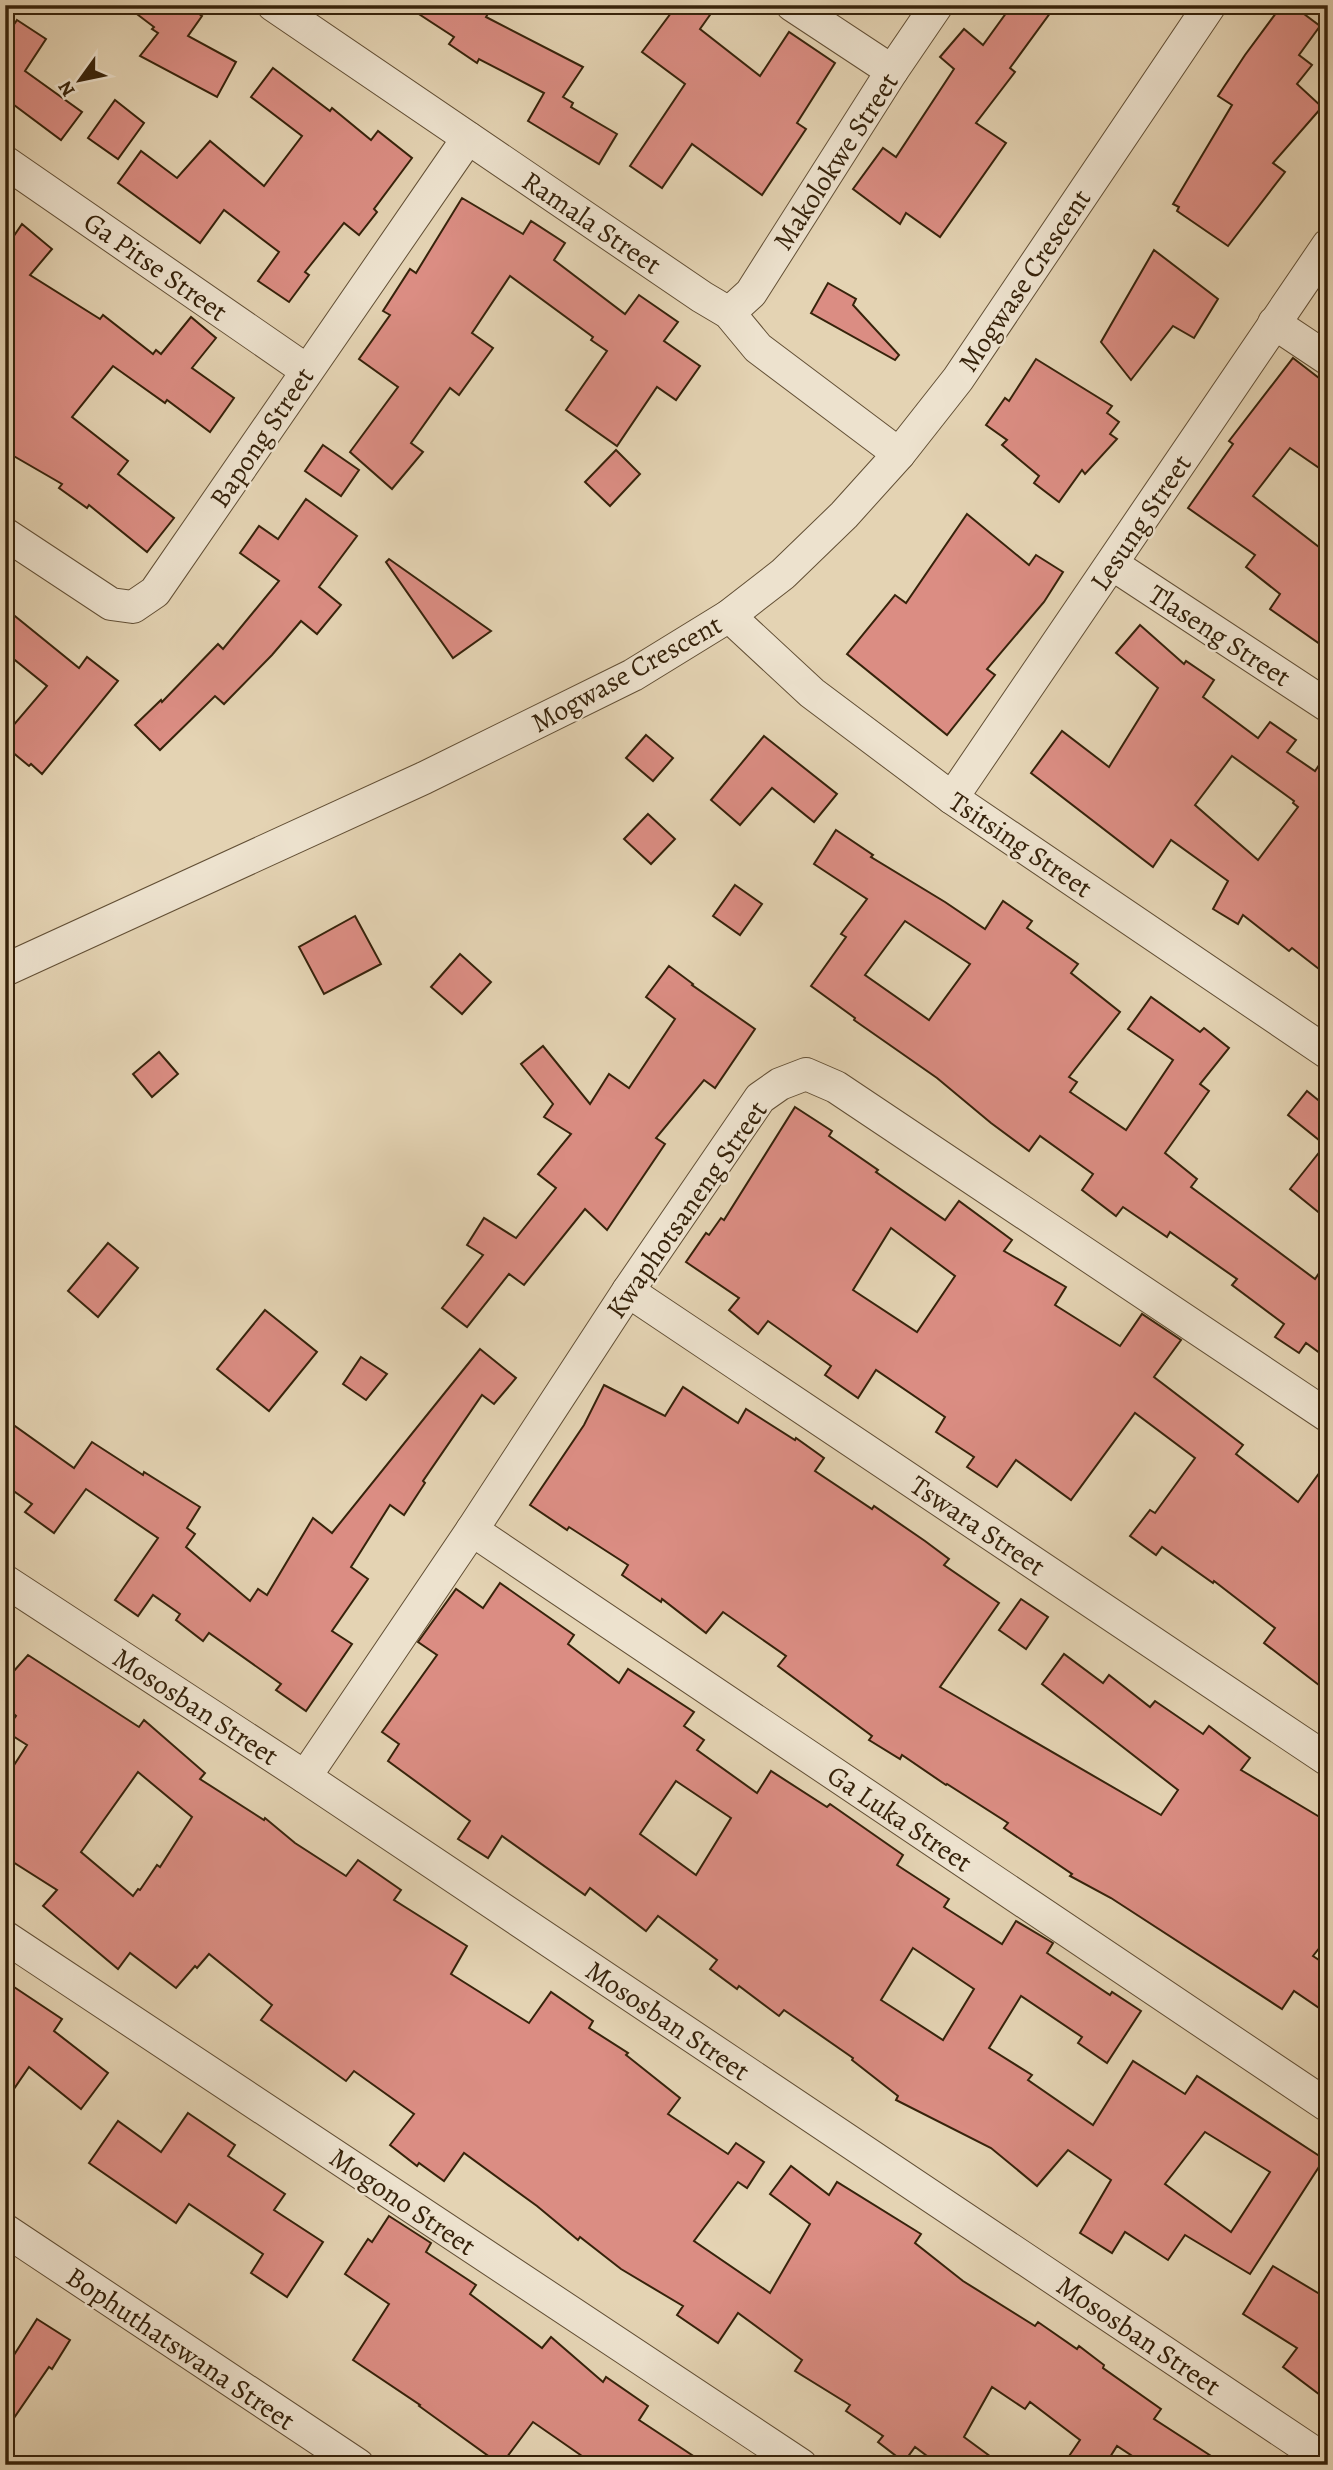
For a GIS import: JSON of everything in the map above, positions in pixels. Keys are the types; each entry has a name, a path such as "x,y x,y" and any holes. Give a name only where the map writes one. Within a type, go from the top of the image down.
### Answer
{"street":[{"name":"Ramala Street","path":"273,5 729,313 758,348 900,454"},
{"path":"792,5 892,71"},
{"name":"Makolokwe Street","path":"729,313 751,293 937,5"},
{"name":"Mogwase Crescent","path":"5,970 424,778 633,675 729,616 783,574 844,515 900,454 958,379 1210,5"},
{"name":"Bapong Street","path":"5,534 111,604 133,607 155,592 468,138"},
{"name":"Ga Pitse Street","path":"5,162 306,370"},
{"name":"Lesung Street","path":"952,797 1328,245"},
{"path":"1274,323 1328,359"},
{"name":"Tlaseng Street","path":"1112,564 1328,706"},
{"name":"Tsitsing Street","path":"729,616 812,693 952,797 1328,1054"},
{"name":"Kwaphotsaneng Street","path":"305,1777 472,1530 628,1291 760,1098 780,1084 806,1074 836,1087 1328,1416"},
{"name":"Tswara Street","path":"628,1291 1328,1760"},
{"name":"Ga Luka Street","path":"472,1530 1328,2106"},
{"name":"Mososban Street","path":"5,1581 305,1777 1328,2462"},
{"name":"Mogono Street","path":"5,1937 801,2465"},
{"name":"Bophuthatswana Street","path":"5,2231 358,2465"}],"building":[{"path":"125,5 186,5 202,16 188,36 236,62 217,97 140,56 158,33"},
{"path":"405,5 493,5 486,17 583,67 563,97 573,103 571,107 617,134 599,164 528,121 544,93 479,59 477,63 449,44 454,37"},
{"path":"677,5 717,5 700,29 760,76 789,32 835,63 797,123 806,129 762,195 692,144 662,188 630,166 685,84 642,52"},
{"path":"1012,5 1056,5 1010,68 1015,72 976,123 1006,143 940,237 906,213 900,224 853,189 883,148 896,157 954,69 940,57 964,29 983,45"},
{"path":"1282,5 1292,5 1320,26 1299,55 1312,65 1297,84 1322,107 1273,163 1285,172 1228,246 1177,211 1179,207 1173,204 1232,105 1218,96"},
{"path":"17,20 46,39 25,71 82,112 61,140 6,99 5,101 5,38"},
{"path":"273,68 330,111 332,108 371,140 378,131 412,158 374,209 377,212 359,235 344,223 305,272 309,275 289,302 258,281 279,252 224,210 200,243 118,183 141,151 177,178 210,141 264,186 302,136 251,97"},
{"path":"115,100 144,123 118,159 88,138"},
{"path":"462,198 523,234 531,221 565,243 554,260 625,314 639,295 678,322 664,341 700,366 676,400 657,387 617,446 566,410 607,351 591,340 593,337 510,276 472,333 493,348 459,395 450,388 411,443 423,452 392,489 350,452 398,387 359,359 390,315 383,311 410,269 416,273"},
{"path":"22,224 52,249 30,275 100,319 103,315 153,354 156,350 161,354 191,317 216,338 192,368 234,398 210,432 167,400 165,403 113,366 72,417 128,461 118,474 174,518 147,552 89,505 87,508 59,488 62,484 5,451 5,249"},
{"path":"1154,250 1218,299 1194,338 1173,326 1131,380 1101,342"},
{"path":"828,283 856,299 853,305 899,355 895,360 811,313"},
{"path":"1293,358 1328,385 1328,474 1290,448 1253,496 1328,554 1327,649 1270,609 1280,594 1246,567 1255,555 1188,508 1233,444 1229,441"},
{"path":"1036,359 1112,406 1107,413 1119,422 1110,434 1117,439 1085,474 1082,470 1059,502 1034,483 1039,476 1002,445 1007,440 986,425 1005,398 1009,401"},
{"path":"323,445 359,470 341,496 305,471"},
{"path":"616,450 640,474 610,506 585,482"},
{"path":"306,499 357,536 319,587 341,605 317,634 301,621 224,704 215,696 160,750 135,725 161,700 162,702 218,644 223,649 279,581 240,553 259,526 278,539"},
{"path":"967,514 1029,565 1036,555 1063,572 1044,602 987,669 995,675 947,735 847,654 895,595 906,603"},
{"path":"389,559 491,631 453,658 386,562"},
{"path":"5,608 79,668 87,657 118,681 42,774 5,746 5,735 47,686 5,652"},
{"path":"1140,625 1184,664 1186,661 1214,680 1203,697 1258,738 1270,722 1296,740 1287,752 1315,771 1328,752 1328,976 1292,948 1289,951 1243,915 1238,924 1213,909 1228,881 1171,840 1153,867 1031,773 1062,731 1109,767 1158,688 1116,653","holes":["1232,756 1294,801 1298,807 1258,860 1195,805"]},
{"path":"646,735 673,758 653,781 626,758"},
{"path":"764,736 837,794 814,822 772,788 740,825 711,800"},
{"path":"648,814 675,839 651,864 624,839"},
{"path":"836,830 873,855 871,857 985,929 1003,901 1032,921 1027,928 1078,964 1071,973 1120,1012 1069,1077 1077,1082 1070,1092 1126,1130 1173,1060 1128,1029 1151,997 1200,1032 1204,1028 1229,1048 1200,1084 1209,1091 1165,1153 1197,1179 1191,1187 1315,1279 1328,1260 1328,1359 1306,1343 1299,1353 1275,1337 1284,1324 1232,1285 1237,1279 1170,1232 1167,1237 1123,1207 1116,1216 1082,1190 1093,1174 1040,1136 1029,1151 937,1078 854,1020 855,1018 811,986 846,937 841,934 867,899 814,864","holes":["905,921 970,964 929,1020 865,975"]},
{"path":"735,885 762,904 740,935 713,916"},
{"path":"355,916 381,964 324,994 299,947"},
{"path":"460,954 491,982 462,1014 431,987"},
{"path":"669,966 755,1029 715,1088 704,1080 656,1138 665,1144 607,1230 585,1209 524,1285 509,1274 467,1327 442,1308 483,1255 467,1245 484,1218 516,1238 556,1188 538,1174 571,1134 544,1117 553,1104 521,1064 543,1046 590,1104 609,1074 629,1088 675,1019 646,997"},
{"path":"159,1052 178,1074 152,1097 133,1074"},
{"path":"1307,1091 1328,1108 1328,1220 1290,1189 1325,1145 1288,1115"},
{"path":"795,1107 832,1131 829,1136 878,1170 876,1172 945,1220 959,1201 1012,1240 1004,1251 1066,1287 1055,1305 1120,1346 1142,1314 1181,1340 1154,1377 1243,1445 1236,1454 1298,1502 1328,1461 1328,1692 1264,1643 1275,1628 1214,1581 1213,1583 1162,1547 1156,1555 1130,1536 1150,1510 1155,1513 1195,1458 1135,1413 1071,1500 1016,1460 997,1487 967,1467 974,1457 936,1432 945,1417 876,1370 858,1398 825,1375 831,1366 768,1321 758,1334 729,1310 739,1298 686,1262 706,1233 709,1235 721,1218 724,1220","holes":["891,1228 955,1276 917,1332 853,1290"]},
{"path":"108,1243 138,1268 98,1317 68,1291"},
{"path":"265,1310 317,1352 269,1411 217,1369"},
{"path":"480,1349 516,1378 494,1404 482,1395 423,1481 425,1483 404,1515 390,1505 351,1567 368,1579 332,1631 352,1644 306,1711 276,1690 281,1684 209,1633 203,1641 176,1620 180,1614 153,1595 138,1616 115,1600 158,1538 86,1489 54,1533 25,1512 32,1504 5,1485 5,1419 74,1468 92,1442 200,1507 187,1528 195,1534 186,1547 250,1601 258,1589 267,1595 313,1518 332,1533"},
{"path":"361,1357 387,1374 366,1400 343,1384"},
{"path":"604,1385 665,1416 683,1387 738,1423 746,1409 824,1458 815,1471 872,1509 874,1506 925,1541 949,1559 944,1565 999,1603 940,1687 1161,1815 1178,1790 1042,1684 1064,1654 1103,1683 1109,1675 1150,1707 1155,1701 1203,1734 1209,1726 1250,1758 1241,1770 1328,1822 1328,1937 1313,1956 1328,1966 1328,2014 1294,1991 1282,2009 1111,1898 1070,1876 1072,1874 1004,1828 1008,1823 902,1755 900,1759 869,1740 872,1736 778,1666 786,1656 723,1612 706,1633 662,1599 661,1602 622,1575 628,1565 530,1505 584,1425"},
{"path":"500,1583 574,1635 568,1644 619,1683 628,1669 694,1712 684,1726 704,1740 697,1750 757,1793 771,1771 827,1807 830,1804 903,1855 897,1865 949,1899 944,1907 1002,1944 1016,1921 1053,1943 1047,1953 1110,1995 1112,1992 1141,2011 1107,2063 1078,2043 1082,2037 1021,1996 989,2048 1032,2075 1028,2080 1093,2125 1133,2061 1185,2094 1197,2076 1324,2159 1250,2274 1185,2235 1168,2260 1125,2232 1112,2253 1080,2233 1111,2180 1068,2150 1037,2186 991,2148 896,2100 898,2096 852,2060 853,2058 784,2010 779,2016 739,1986 737,1989 710,1969 717,1960 658,1916 646,1931 590,1888 585,1895 502,1836 488,1858 458,1839 470,1821 388,1761 399,1744 382,1732 437,1655 418,1642 456,1589 483,1608","holes":["676,1781 731,1818 696,1875 640,1834","913,1948 974,1989 943,2040 881,2000","1205,2132 1270,2172 1231,2232 1165,2184"]},
{"path":"1021,1599 1048,1617 1026,1649 999,1630"},
{"path":"28,1655 139,1727 144,1720 205,1773 200,1779 264,1820 265,1818 295,1843 346,1876 358,1860 401,1890 394,1900 467,1946 451,1974 529,2023 551,1992 593,2021 589,2028 628,2053 626,2055 680,2098 668,2114 728,2154 736,2143 764,2162 747,2188 738,2182 694,2241 770,2293 810,2224 770,2194 791,2166 829,2195 837,2182 921,2234 915,2243 963,2281 1035,2326 1038,2322 1077,2349 1079,2346 1104,2365 1103,2368 1161,2409 1154,2419 1225,2465 1146,2465 1117,2446 1105,2465 1063,2465 1080,2440 1030,2402 1025,2409 992,2387 964,2437 1002,2465 939,2465 915,2447 904,2462 878,2442 883,2436 846,2411 850,2405 795,2371 802,2360 738,2313 718,2343 677,2315 683,2306 621,2269 580,2237 578,2240 537,2206 464,2153 444,2181 419,2163 417,2166 390,2145 414,2114 354,2071 346,2081 261,2020 272,2005 209,1954 176,1988 130,1953 118,1969 43,1906 57,1890 5,1857 5,1779 27,1745 5,1731 16,1716 5,1706 5,1681","holes":["138,1772 192,1817 160,1867 157,1865 133,1896 81,1852"]},
{"path":"5,1981 62,2019 54,2031 108,2073 81,2109 29,2067 5,2102"},
{"path":"188,2113 235,2145 228,2156 285,2194 274,2210 323,2242 287,2297 251,2273 263,2254 189,2204 176,2223 89,2163 118,2121 161,2152"},
{"path":"389,2216 431,2243 426,2252 476,2285 470,2294 542,2348 551,2337 603,2382 606,2377 648,2406 639,2420 707,2465 595,2465 533,2422 501,2465 353,2360 389,2304 345,2274 368,2239 372,2242"},
{"path":"1273,2266 1328,2299 1328,2401 1283,2367 1297,2348 1243,2314"},
{"path":"37,2319 70,2340 52,2369 49,2367 5,2431 5,2369"}]}
